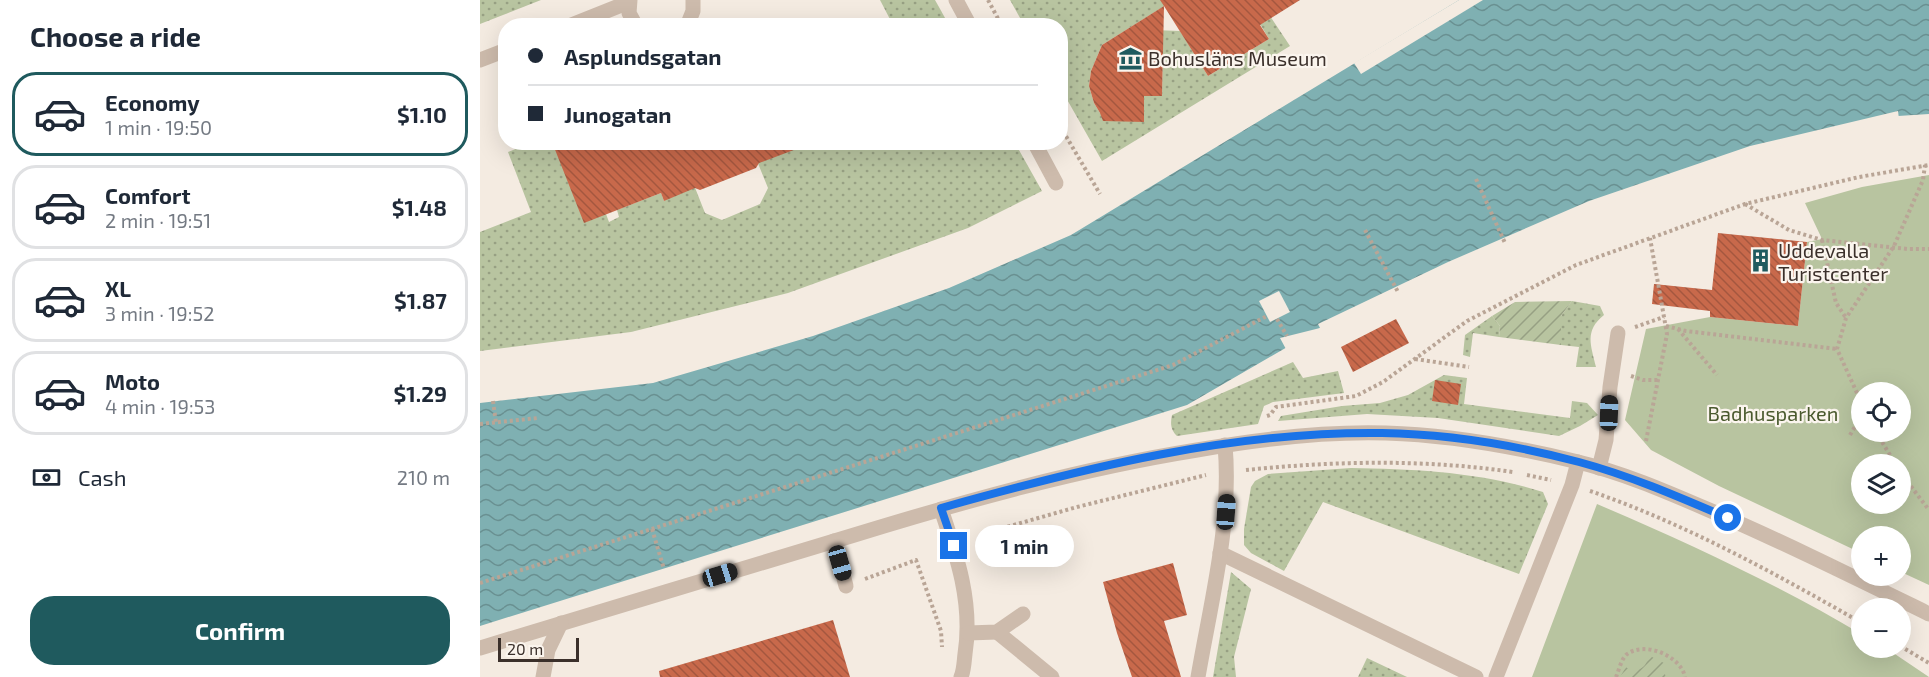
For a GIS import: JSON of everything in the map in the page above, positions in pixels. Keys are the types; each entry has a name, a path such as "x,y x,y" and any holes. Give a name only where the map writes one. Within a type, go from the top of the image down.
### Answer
{"street":[{"path":"690,18 693,0"},
{"path":"956,0 966,18"},
{"path":"589,18 630,1 629,13 632,18"},
{"path":"480,60 498,53"},
{"path":"1038,150 1056,183"},
{"path":"1599,468 1606,440 1610,387 1618,333"},
{"path":"480,648 941,508 1080,471 1225,445 1334,434 1422,435 1502,445 1599,468 1658,488 1746,526 1929,614"},
{"path":"1198,677 1226,512 1228,471 1225,445"},
{"path":"1496,677 1572,485 1578,462"},
{"path":"941,508 954,546 967,597 968,633 961,677"},
{"path":"834,541 846,586"},
{"path":"1220,553 1476,677"},
{"path":"968,633 997,633 1023,614"},
{"path":"543,677 548,650 561,623"},
{"path":"997,633 1052,677"}],"path":[{"path":"988,0 998,18"},
{"path":"1068,140 1100,194"},
{"path":"1270,416 1276,407 1356,396 1383,382 1467,321 1576,265 1745,204 1859,177 1927,165 1923,180 1894,246 1846,318 1837,349 1853,382"},
{"path":"1476,179 1505,243"},
{"path":"1745,204 1790,230 1822,240 1929,249"},
{"path":"1365,230 1398,292"},
{"path":"1646,441 1667,334 1650,238"},
{"path":"1822,240 1836,303 1846,318"},
{"path":"480,583 1173,366 1267,316"},
{"path":"1618,333 1664,317"},
{"path":"1277,319 1287,336"},
{"path":"1666,326 1837,349"},
{"path":"1678,329 1717,375"},
{"path":"1414,359 1469,367"},
{"path":"493,401 496,423"},
{"path":"480,424 538,418"},
{"path":"996,530 1194,477 1269,467"},
{"path":"1911,486 1929,510"},
{"path":"652,529 664,569"},
{"path":"846,586 916,560 941,631 943,657"},
{"path":"1616,677 1626,655 1643,650 1657,652 1679,663 1685,677"},
{"path":"1911,652 1929,663"}],"green space":[{"path":"480,0 541,0 480,24"},
{"path":"880,0 935,0 945,18 889,18"},
{"path":"1010,0 1174,0 1102,45 1091,71 1089,86 1100,113 1143,122 1144,96 1162,96 1163,44 1154,30 1180,31 1208,76 1269,39 1257,19 1268,13 1290,46 1102,161 1068,101 1068,18 1020,18"},
{"path":"557,150 606,214 609,222 619,217 617,210 661,193 664,201 692,180 705,213 722,220 760,204 768,188 755,156 770,150 1019,150 1042,191 968,228 788,293 631,332 480,351 480,232 531,212 508,152"},
{"name":"Badhusparken","path":"1929,175 1929,585 1911,577 1911,526 1851,526 1851,548 1719,486 1651,450 1625,420 1646,329 1710,317 1798,326 1807,242 1822,239 1805,203 1862,187"},
{"path":"1572,301 1600,306 1604,315 1591,333 1596,367 1576,367 1579,347 1561,345 1561,316"},
{"path":"1572,301 1561,316 1561,345 1499,337 1500,326 1492,316 1515,302"},
{"path":"1492,316 1500,326 1499,337 1473,333 1470,357 1463,355 1465,335"},
{"path":"1293,362 1303,378 1338,371 1344,393 1273,402 1264,406 1258,424 1177,436 1173,431 1172,415"},
{"path":"1444,375 1467,378 1464,404 1570,418 1572,401 1587,403 1598,415 1559,436 1438,418 1367,414 1278,421 1281,416 1342,406 1380,403 1408,395"},
{"path":"1351,468 1423,471 1495,480 1543,492 1548,504 1519,574 1323,502 1284,571 1251,553 1244,545 1244,529 1251,487 1255,481 1268,474"},
{"path":"1597,504 1765,581 1851,628 1851,658 1901,658 1929,677 1532,677"},
{"path":"1231,572 1251,589 1234,657 1236,677 1213,677"},
{"path":"1645,657 1652,657 1664,663 1663,669 1666,677 1620,677 1626,667 1635,670 1643,667 1647,661"},
{"path":"1367,658 1407,677 1358,677"}],"water":[{"path":"1459,0 1929,0 1929,114 1898,116 1753,150 1593,205 1320,328 1187,405 480,626 480,403 653,383 813,336 949,288 1071,235"}],"pier":[{"path":"1459,0 1483,0 1361,74 1354,63"},
{"path":"1898,111 1899,119 1754,153 1594,208 1451,270 1322,331 1287,351 1280,338 1320,328 1318,324 1448,262 1589,201 1750,146"},
{"path":"1279,291 1290,312 1270,322 1259,301"}],"building":[{"path":"1160,0 1300,0 1260,25 1269,39 1208,76"},
{"path":"1164,6 1162,96 1144,96 1144,122 1103,121 1089,86 1091,71 1102,45"},
{"path":"555,150 794,150 700,190 695,188 664,201 661,193 584,223"},
{"name":"Uddevalla Turistcenter","path":"1718,233 1807,242 1798,326 1710,317 1710,311 1652,304 1654,284 1712,290"},
{"path":"1396,319 1409,343 1353,372 1341,347"},
{"path":"1435,380 1461,384 1458,405 1432,401"},
{"path":"1173,563 1187,615 1164,621 1181,677 1132,677 1103,582"},
{"path":"833,620 850,677 660,677 659,671"}],"place":[{"name":"Bohusläns Museum","path":"1130,58"},
{"name":"Uddevalla Turistcenter","path":"1760,261"}],"route":[{"path":"954,546 941,508 1080,471 1153,457 1269,439 1343,434 1422,435 1502,445 1540,453 1635,479 1728,518"}]}
